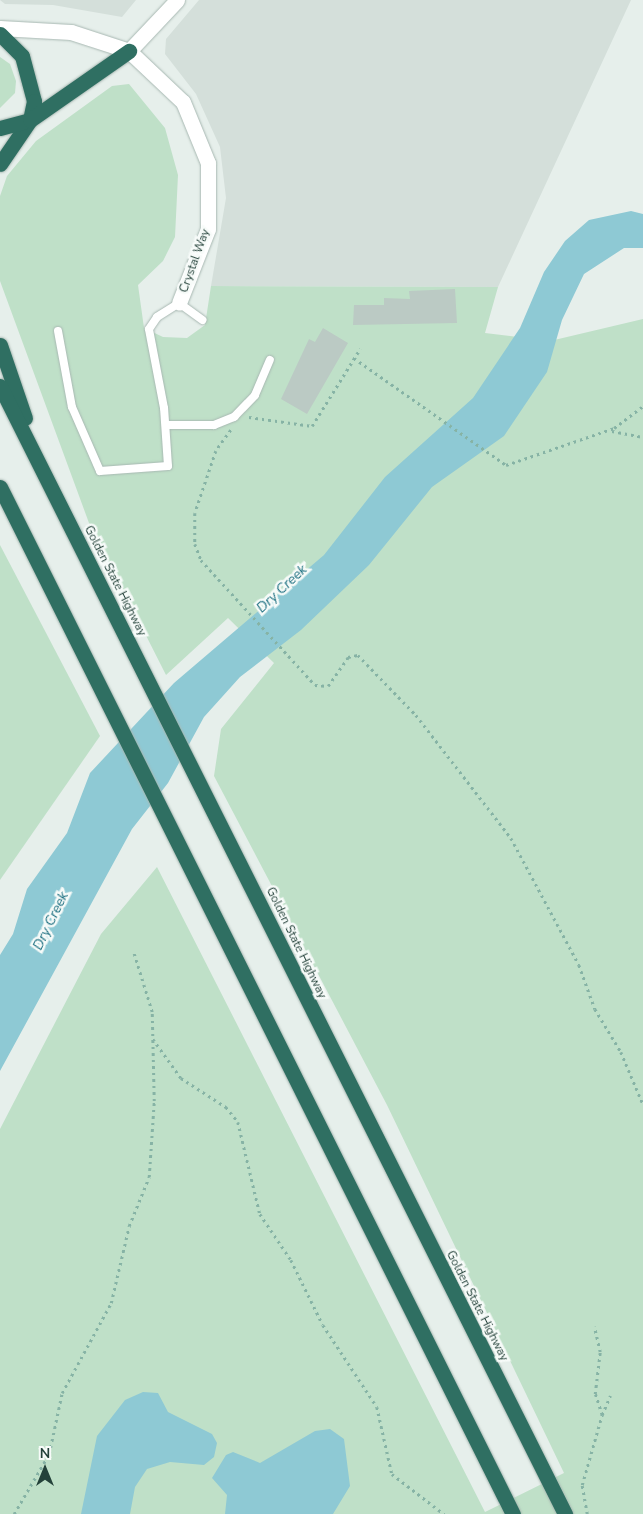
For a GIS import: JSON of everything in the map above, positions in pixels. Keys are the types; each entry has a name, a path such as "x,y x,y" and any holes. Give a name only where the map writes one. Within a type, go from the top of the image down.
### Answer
{"highway":[{"path":"0,34 22,56 31,81 30,120 0,164"},
{"path":"0,128 30,120 129,52"},
{"path":"0,345 44,474"},
{"name":"Golden State Highway","path":"0,386 206,793 365,1116 565,1514"},
{"path":"0,487 171,825 322,1134 513,1514"}],"street":[{"path":"129,52 177,0"},
{"name":"Crystal Way","path":"0,28 71,32 129,52 183,102 208,164 208,230 179,303"}],"lane":[{"path":"58,331 72,407 100,471 168,466 166,425 149,329 157,317 179,303 202,320"},
{"path":"166,425 214,425 234,417 255,396 270,360"}],"path":[{"path":"242,420 263,415 292,426 312,426 360,349"},
{"path":"354,358 407,393 500,463 528,461 605,432 643,406"},
{"path":"238,424 216,451 195,513 198,553 223,585 294,663 323,687 332,683 348,657 358,655 416,714 511,838 579,965 595,1009 621,1052 643,1104"},
{"path":"605,432 643,437"},
{"path":"14,1514 49,1454 62,1394 111,1303 129,1226 149,1177 152,1037 149,995 134,954"},
{"path":"152,1037 181,1078 226,1107 238,1122 260,1214 291,1260 323,1325 377,1407 386,1430 389,1469 404,1486 444,1514"},
{"path":"594,1327 600,1352 595,1394 602,1415"},
{"path":"587,1514 582,1485 602,1415 610,1396"}],"shaded area":[{"path":"0,0 136,0 122,17 53,5 5,4"},
{"path":"199,0 631,0 498,287 211,286 226,198 220,147 196,94 165,54 166,39"}],"green space":[{"path":"0,57 10,64 16,81 15,93 0,108"},
{"path":"129,84 165,128 178,175 175,237 163,261 138,285 144,328 163,337 187,338 205,325 211,286 498,287 485,333 550,341 643,319 643,1514 0,1514 0,1129 101,934 157,867 485,1512 564,1473 387,1105 214,776 221,729 274,663 228,618 166,675 89,523 0,281 0,196 7,176 36,141 112,86"},
{"path":"0,545 100,736 0,880"}],"water":[{"name":"Dry Creek","path":"631,211 643,214 643,248 624,248 584,274 562,320 547,372 504,436 432,487 369,565 301,630 240,677 204,717 168,783 132,829 0,1071 0,955 13,934 27,889 67,833 90,773 174,683 324,555 385,477 473,398 520,328 544,272 565,241 589,220"},
{"path":"143,1392 158,1393 168,1412 212,1434 217,1443 214,1457 204,1465 170,1462 147,1469 135,1487 130,1514 81,1514 97,1436 125,1400"},
{"path":"330,1429 344,1439 350,1486 333,1514 225,1514 227,1495 212,1478 226,1455 233,1452 260,1463 315,1431"}],"building":[{"path":"455,289 457,323 353,325 354,305 384,305 384,298 410,299 409,291"},
{"path":"323,328 348,343 307,414 281,399 309,339 315,342"}]}
